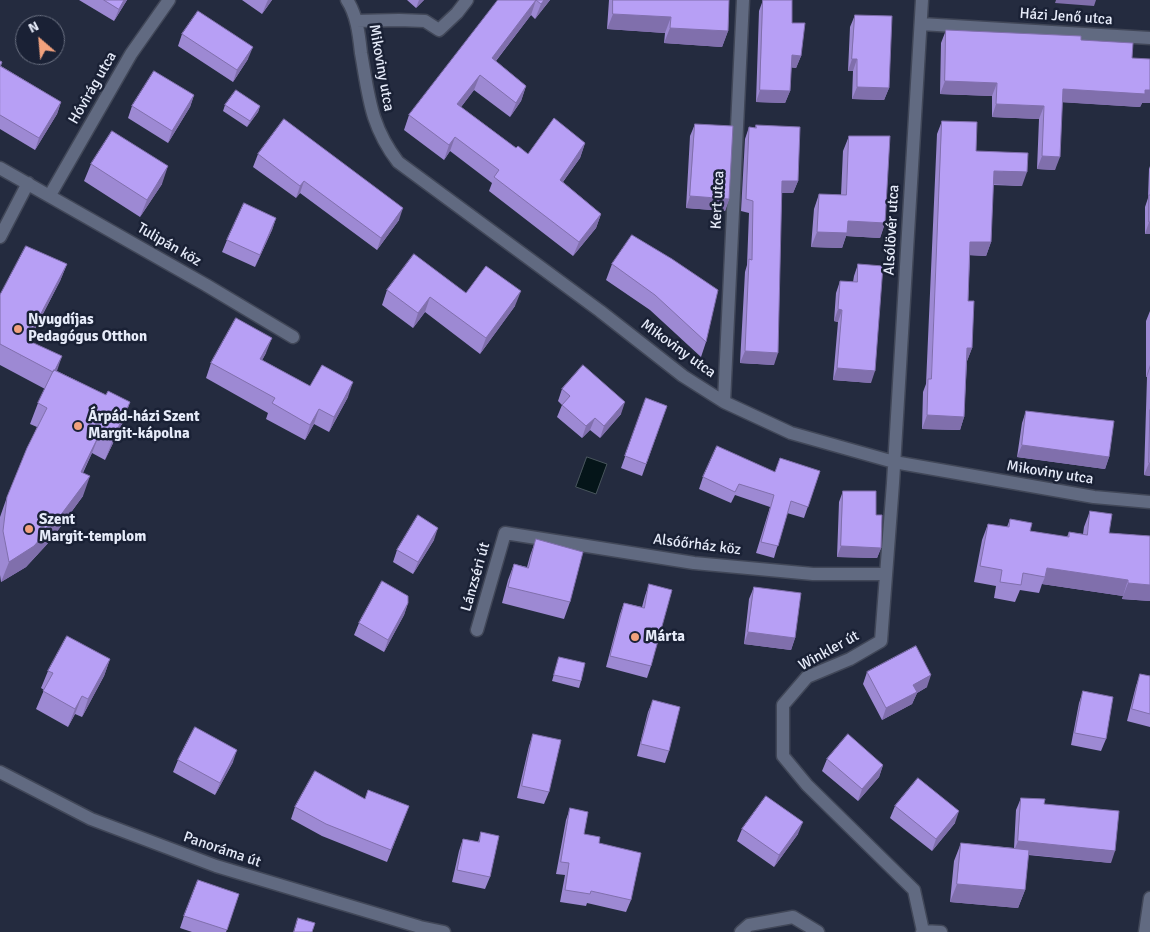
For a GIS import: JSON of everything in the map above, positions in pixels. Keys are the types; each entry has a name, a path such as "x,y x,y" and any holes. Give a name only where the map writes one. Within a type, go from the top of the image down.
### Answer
{"street":[{"name":"Hóvirág utca","path":"50,195 131,54 169,0"},
{"name":"Mikoviny utca","path":"348,0 356,21 372,115 381,138 398,162 600,311 683,376 724,402 791,432 894,462 1094,497 1150,502"},
{"path":"356,21 425,21 439,30 457,13 467,0"},
{"name":"Kert utca","path":"724,402 743,0"},
{"name":"Alsólövér utca","path":"894,462 922,0"},
{"name":"Házi Jenő utca","path":"921,24 1150,38"},
{"name":"Tulipán köz","path":"0,168 50,195 293,337"},
{"path":"0,237 28,183"},
{"name":"Winkler út","path":"894,462 881,641 850,659 807,677 783,705 783,756 807,785 914,890 923,931"},
{"name":"Alsóőrház köz","path":"505,533 694,562 813,574 886,574"},
{"name":"Lánzséri út","path":"477,630 505,533"},
{"name":"Panoráma út","path":"0,772 91,819 216,866 420,927 444,932"},
{"path":"1145,932 1150,898"},
{"path":"741,932 749,925 793,917 818,932"},
{"path":"923,931 940,932"}],"shaded area":[{"path":"587,457 607,464 596,494 576,487"}],"building":[{"path":"104,0 124,0 119,9"},
{"path":"498,0 536,0 492,58 526,86 516,103 480,75 457,104 516,148 518,146 528,154 554,118 585,143 560,180 601,214 579,242 494,177 499,170 455,137 449,145 409,115"},
{"path":"536,0 544,0 541,4"},
{"path":"613,0 729,0 728,31 670,28 671,17 613,14"},
{"path":"763,0 792,0 792,23 805,23 801,56 792,55 790,91 760,90"},
{"path":"198,11 253,47 237,70 182,34"},
{"path":"855,15 892,16 889,88 857,87 857,59 852,59"},
{"path":"946,30 1081,36 1081,40 1133,43 1132,58 1150,59 1150,90 1145,90 1145,94 1063,89 1060,157 1042,156 1044,106 996,104 997,83 945,81"},
{"path":"0,66 61,102 39,138 0,115"},
{"path":"154,71 194,95 172,131 132,106"},
{"path":"236,90 260,106 250,121 225,105"},
{"path":"284,119 403,208 381,238 304,181 300,186 258,154"},
{"path":"942,121 977,122 976,151 1028,153 1027,172 994,171 991,242 970,242 968,301 974,301 972,348 967,348 964,417 927,415 928,379 931,379"},
{"path":"695,124 733,126 729,199 690,196"},
{"path":"756,125 800,127 798,181 782,181 778,353 745,351 749,259 752,260 753,201 746,199 749,127 756,128"},
{"path":"112,131 168,166 147,200 91,164"},
{"path":"849,136 890,136 885,223 848,221 847,233 817,232 819,194 846,195"},
{"path":"1150,195 1150,222 1149,222"},
{"path":"244,203 276,218 260,255 227,240"},
{"path":"632,235 718,290 706,342 655,295 612,264"},
{"name":"Nyugdíjas Pedagógus Otthon","path":"26,246 67,264 27,340 62,356 53,372 0,344 0,295"},
{"path":"414,254 466,293 486,266 521,291 486,338 430,297 418,313 387,290"},
{"path":"858,264 883,266 875,371 837,368 842,310 838,309 840,281 857,282"},
{"path":"236,318 272,338 260,359 310,386 322,365 353,382 334,417 319,409 310,425 272,403 275,398 211,363"},
{"path":"583,365 625,402 604,426 595,418 586,426 562,405 570,396 562,389"},
{"path":"54,370 106,395 108,391 130,402 113,439 100,433 81,472 90,476 57,520 34,546 9,562 3,531 7,497 27,448 47,408 38,403"},
{"path":"646,398 667,406 646,464 625,456"},
{"path":"1150,410 1150,463 1149,463"},
{"path":"1026,411 1114,421 1109,457 1022,445"},
{"path":"717,446 775,472 780,458 820,471 808,507 791,501 778,546 761,542 774,495 739,484 735,492 703,477"},
{"path":"843,491 876,491 876,515 882,515 881,548 841,546"},
{"path":"1090,511 1112,514 1109,533 1150,536 1150,585 1128,583 1128,580 1047,568 1045,577 1023,573 1021,585 1000,582 1002,570 980,566 988,524 1009,527 1010,519 1032,523 1030,531 1069,537 1069,532 1087,535"},
{"path":"418,515 438,528 418,562 397,550"},
{"path":"536,539 583,552 570,602 508,587 514,564 528,568"},
{"path":"382,581 408,596 408,603 388,640 359,623"},
{"path":"649,584 672,590 651,666 610,656 624,603 644,608"},
{"path":"754,587 801,593 795,638 748,632"},
{"path":"67,636 110,659 88,699 82,696 75,709 43,691 53,673 48,671"},
{"path":"916,646 931,675 913,685 917,692 886,708 867,672"},
{"path":"559,657 585,663 581,681 554,675"},
{"path":"1140,674 1150,676 1150,714 1132,709"},
{"path":"1083,691 1113,697 1106,739 1075,733"},
{"path":"653,700 680,707 669,751 641,744"},
{"path":"195,727 237,750 220,783 178,760"},
{"path":"533,734 561,740 549,792 522,786"},
{"path":"848,734 883,765 862,789 827,759"},
{"path":"315,771 365,799 368,790 409,806 391,850 326,824 295,807"},
{"path":"918,778 959,811 936,839 895,806"},
{"path":"766,796 803,822 779,855 742,829"},
{"path":"1021,798 1045,799 1044,804 1119,811 1115,851 1018,841"},
{"path":"570,808 588,812 584,834 600,837 599,843 641,853 631,900 591,891 590,894 565,890 569,863 561,862"},
{"path":"481,832 499,836 490,877 457,870 463,839 479,842"},
{"path":"961,843 1029,850 1025,890 957,884"},
{"path":"198,880 239,894 227,930 184,916"},
{"path":"298,918 315,923 312,932 294,932"}],"place":[{"name":"Nyugdíjas Pedagógus Otthon","path":"18,329"},
{"name":"Árpád-házi Szent Margit-kápolna","path":"78,426"},
{"name":"Szent Margit-templom","path":"29,529"},
{"name":"Márta","path":"635,637"}]}
